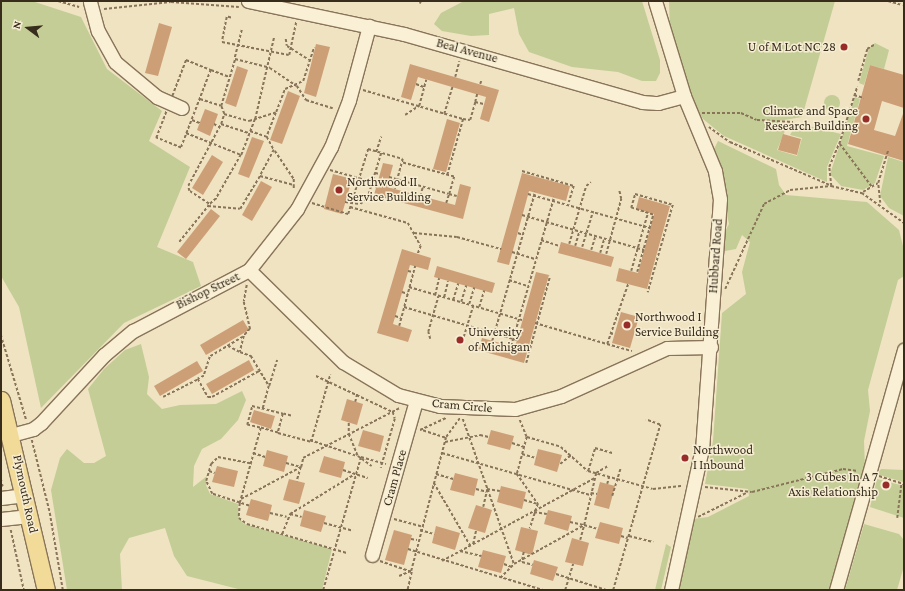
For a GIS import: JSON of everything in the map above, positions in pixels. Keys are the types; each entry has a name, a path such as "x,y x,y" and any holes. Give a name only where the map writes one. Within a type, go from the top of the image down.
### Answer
{"main road":[{"name":"Plymouth Road","path":"1,400 25,494 46,590"}],"street":[{"name":"Hubbard Road","path":"655,1 684,96 715,171 720,198 711,347 702,448 671,590"},
{"path":"92,4 104,45 128,75 156,97 182,108"},
{"name":"Beal Avenue","path":"244,4 370,26 545,72 642,102 658,103 684,96"},
{"name":"Bishop Street","path":"11,435 29,430 50,415 99,360 133,331 249,275 297,209 331,147 349,100 370,26"},
{"name":"Cram Circle","path":"249,275 343,362 379,385 414,400 450,408 515,409 561,396 667,348 711,347"},
{"path":"836,590 904,349"},
{"name":"Cram Place","path":"375,555 414,400"},
{"path":"3,498 25,494"},
{"path":"5,518 29,516"}],"path":[{"path":"58,1 79,7 84,12 92,4 171,2 244,4"},
{"path":"888,1 902,5"},
{"path":"231,18 227,17 222,42 289,55 294,26 298,20 294,19"},
{"path":"210,204 189,191 188,186 213,144 221,124 224,114 221,106 239,46 242,30"},
{"path":"179,242 208,206 216,199 241,155 255,119 274,37"},
{"path":"286,39 290,48 309,60"},
{"path":"858,81 867,49 874,45"},
{"path":"267,137 285,89 297,86 303,81 314,48"},
{"path":"455,77 460,58"},
{"path":"235,59 266,67 297,86 306,100 338,110"},
{"path":"211,70 229,77"},
{"path":"405,115 419,106 426,80"},
{"path":"416,84 424,87"},
{"path":"444,114 452,87"},
{"path":"832,186 829,167 839,144 857,87"},
{"path":"359,89 444,114 470,120 477,94"},
{"path":"854,95 863,98"},
{"path":"200,99 221,106"},
{"path":"475,102 484,104"},
{"path":"700,118 698,114 710,111 741,113 756,120 793,122"},
{"path":"224,114 249,121 276,112"},
{"path":"447,175 463,119"},
{"path":"192,120 200,123"},
{"path":"214,124 219,127"},
{"path":"221,124 267,137 294,179 294,190 301,195"},
{"path":"708,126 730,142 832,186 862,193 880,203 904,223"},
{"path":"186,133 241,155"},
{"path":"376,152 380,137"},
{"path":"839,144 852,165 872,187"},
{"path":"306,207 310,201 348,214 368,149 403,159 395,189"},
{"path":"208,206 240,209 274,150"},
{"path":"880,203 878,183 888,151"},
{"path":"345,202 360,204 368,198 381,153"},
{"path":"325,176 331,163"},
{"path":"402,163 454,177 446,203"},
{"path":"328,170 372,182"},
{"path":"375,172 380,174"},
{"path":"522,172 574,186 569,202"},
{"path":"260,176 294,184"},
{"path":"390,177 457,196"},
{"path":"569,244 586,186 591,182"},
{"path":"862,193 878,183"},
{"path":"371,185 377,186"},
{"path":"420,196 423,186"},
{"path":"724,292 764,204 790,190 832,186"},
{"path":"606,254 621,199 619,190"},
{"path":"492,341 535,192"},
{"path":"528,194 650,228"},
{"path":"637,272 653,215 631,208 635,194 652,200 672,204 648,292"},
{"path":"511,346 554,197"},
{"path":"350,207 408,223 421,246 418,254"},
{"path":"582,248 593,212"},
{"path":"631,272 648,213"},
{"path":"522,215 644,250"},
{"path":"575,246 580,232"},
{"path":"414,233 456,237 501,249"},
{"path":"518,233 522,235"},
{"path":"591,250 595,236"},
{"path":"600,253 604,238"},
{"path":"541,240 560,246"},
{"path":"512,252 536,259"},
{"path":"399,326 415,266"},
{"path":"408,271 413,272"},
{"path":"163,397 204,376 210,357 244,336 250,329 244,302 249,275"},
{"path":"526,363 530,343 550,276"},
{"path":"435,295 439,278"},
{"path":"530,278 534,280"},
{"path":"509,280 528,286"},
{"path":"444,297 448,281"},
{"path":"453,300 458,284"},
{"path":"607,344 628,284"},
{"path":"461,302 466,286"},
{"path":"409,287 522,320"},
{"path":"469,304 474,288"},
{"path":"479,307 484,291"},
{"path":"402,292 408,294"},
{"path":"430,339 428,332 438,296"},
{"path":"458,345 462,342 473,306"},
{"path":"404,307 517,340"},
{"path":"395,316 401,318"},
{"path":"536,324 633,352 639,349"},
{"path":"610,333 614,334"},
{"path":"1,335 29,430 50,513 63,590"},
{"path":"240,352 244,336"},
{"path":"228,346 251,356 269,386"},
{"path":"263,409 277,360"},
{"path":"198,379 208,397 212,397 259,370"},
{"path":"311,441 330,375"},
{"path":"316,376 393,412 395,419 381,468"},
{"path":"355,402 357,394"},
{"path":"297,481 303,458 327,447 414,400"},
{"path":"291,416 252,406 247,425 311,441 390,465"},
{"path":"515,409 527,437 517,474 538,504"},
{"path":"278,433 283,414"},
{"path":"446,438 420,430 449,417"},
{"path":"414,549 446,438 461,418 514,564"},
{"path":"613,590 660,425 646,420"},
{"path":"349,423 349,434 358,456"},
{"path":"261,428 240,499 238,514 243,522 347,553"},
{"path":"445,442 480,435 489,438"},
{"path":"527,437 562,447 588,471 643,487 663,489 687,485"},
{"path":"512,444 524,447"},
{"path":"588,471 595,448 612,453"},
{"path":"442,452 573,490 597,494"},
{"path":"253,453 265,457"},
{"path":"522,454 536,458"},
{"path":"560,464 571,455"},
{"path":"249,506 212,494 206,486 213,460 221,456 250,463"},
{"path":"361,457 372,466"},
{"path":"323,590 361,457"},
{"path":"286,464 301,467"},
{"path":"580,540 596,473 608,466"},
{"path":"240,499 301,467"},
{"path":"612,496 620,469"},
{"path":"694,517 702,517 746,493 843,469 863,472"},
{"path":"343,470 368,478"},
{"path":"209,471 215,473"},
{"path":"282,534 287,517 290,514 355,474"},
{"path":"436,474 453,478"},
{"path":"875,475 904,484"},
{"path":"607,484 609,477"},
{"path":"442,561 595,478"},
{"path":"1,479 3,498"},
{"path":"433,482 470,545"},
{"path":"897,518 901,483"},
{"path":"476,488 487,492"},
{"path":"487,489 500,491"},
{"path":"483,507 487,489"},
{"path":"702,489 746,493"},
{"path":"524,500 538,504"},
{"path":"530,529 534,512 538,504"},
{"path":"534,512 547,514"},
{"path":"270,513 287,517"},
{"path":"290,514 302,517"},
{"path":"5,518 24,590"},
{"path":"390,520 421,526"},
{"path":"570,522 598,529"},
{"path":"324,523 353,531"},
{"path":"500,578 514,564 522,562 584,525"},
{"path":"420,530 434,534"},
{"path":"473,544 476,530"},
{"path":"621,536 628,538"},
{"path":"628,536 653,542"},
{"path":"411,539 417,540"},
{"path":"408,549 414,549"},
{"path":"414,549 419,554 543,590"},
{"path":"460,551 481,556"},
{"path":"408,590 416,552"},
{"path":"522,562 524,552"},
{"path":"415,555 419,554"},
{"path":"375,555 381,563 411,571"},
{"path":"522,562 533,566"},
{"path":"504,564 512,567"},
{"path":"565,590 573,564"},
{"path":"399,576 411,571"},
{"path":"556,574 606,590"}],"green space":[{"path":"1,1 32,1 81,17 107,69 162,111 149,141 190,167 157,247 193,262 201,286 124,323 41,408 19,307 1,276"},
{"path":"464,1 642,1 660,60 660,73 656,81 642,81 618,72 572,67 529,52 519,34 514,8 489,14 489,35 471,36 442,31 434,24 441,13"},
{"path":"669,1 835,1 802,117 778,121 778,124 787,126 777,150 797,156 802,138 790,135 797,123 841,134 827,167 827,182 724,136 703,119 687,94 670,34"},
{"path":"875,43 889,50 884,69 870,65 864,85 859,83 869,48"},
{"path":"829,95 835,95 840,100 838,109 835,111 829,111 824,106 824,100"},
{"path":"855,97 860,99 847,146 884,156 875,183 863,190 841,186 830,174"},
{"path":"718,141 776,169 779,185 786,195 867,202 899,230 904,250 904,276 898,280 868,390 870,411 864,441 865,468 830,590 677,590 693,519 708,517 749,496 748,489 705,484 713,441 722,313 746,294 742,272 750,242 742,235 736,249 725,251 723,235 729,224 713,151"},
{"path":"888,157 904,162 904,216 889,208 880,196"},
{"path":"141,344 149,377 147,394 162,409 180,405 216,404 242,391 246,400 238,420 221,439 202,449 194,466 193,487 207,476 206,485 210,494 238,504 239,518 244,524 332,549 322,590 242,590 187,576 174,556 165,528 129,538 120,554 122,590 67,590 51,490 60,458 67,449 84,463 94,463 106,456 88,389 104,369 125,350"},
{"path":"881,469 904,470 903,482 877,474"},
{"path":"877,479 904,486 904,518 870,507"},
{"path":"864,524 899,534 904,540 904,566 897,590 845,590"},
{"path":"666,544 671,547 661,590 655,590"}],"building":[{"path":"159,23 172,27 158,76 145,73"},
{"path":"316,44 330,47 316,97 304,93"},
{"path":"410,64 499,90 489,122 480,119 486,97 418,77 411,100 401,97"},
{"name":"Climate and Space Research Building","path":"870,65 904,75 904,108 882,101 874,130 895,136 904,111 904,161 848,144"},
{"path":"237,66 248,70 236,107 225,103"},
{"path":"288,91 300,96 282,144 270,140"},
{"path":"205,109 218,114 210,136 197,130"},
{"path":"447,119 460,123 446,172 433,169"},
{"path":"783,134 801,139 797,155 778,150"},
{"path":"252,137 264,141 249,178 238,174"},
{"path":"212,155 223,162 203,195 192,188"},
{"path":"383,163 393,165 387,187 455,205 460,184 471,187 463,219 374,195"},
{"path":"522,173 570,186 566,201 529,191 509,265 497,262"},
{"name":"Northwood II Service Building","path":"333,174 352,179 342,214 324,209"},
{"path":"261,181 272,187 252,221 242,215"},
{"path":"639,197 670,206 647,289 616,281 619,268 638,273 654,214 636,209"},
{"path":"211,209 220,216 186,259 177,252"},
{"path":"561,242 614,257 611,267 558,253"},
{"path":"402,249 431,258 428,270 410,265 393,324 412,330 408,342 377,333"},
{"path":"437,266 495,283 492,293 434,277"},
{"path":"536,272 549,275 524,363 478,350 482,338 515,347"},
{"name":"Northwood I Service Building","path":"621,312 639,317 630,348 612,343"},
{"path":"243,320 249,330 206,355 200,345"},
{"path":"249,360 254,370 212,394 206,384"},
{"path":"197,361 203,371 160,396 154,386"},
{"path":"347,399 363,404 357,425 341,420"},
{"path":"254,410 275,416 271,429 250,422"},
{"path":"363,430 384,436 380,452 358,446"},
{"path":"491,430 514,436 510,450 487,444"},
{"path":"538,449 562,455 557,472 534,465"},
{"path":"267,450 288,456 284,472 263,466"},
{"path":"324,456 345,462 341,478 319,472"},
{"path":"217,466 238,471 234,487 212,482"},
{"path":"455,473 478,479 474,496 450,490"},
{"path":"289,479 305,483 299,504 283,500"},
{"path":"600,482 615,486 609,509 594,505"},
{"path":"501,486 526,492 522,509 497,502"},
{"path":"251,499 272,505 268,521 246,515"},
{"path":"476,505 492,510 485,533 468,528"},
{"path":"304,510 326,516 321,532 300,526"},
{"path":"548,510 572,516 568,531 544,524"},
{"path":"600,522 623,528 619,544 595,538"},
{"path":"436,526 460,533 455,550 432,543"},
{"path":"521,527 538,531 532,555 515,550"},
{"path":"394,530 412,535 404,565 385,560"},
{"path":"572,538 589,543 583,566 565,562"},
{"path":"483,550 506,556 501,573 478,567"},
{"path":"534,560 558,567 553,581 530,574"}],"place":[{"name":"U of M Lot NC 28","path":"844,47"},
{"name":"Climate and Space Research Building","path":"866,119"},
{"name":"Northwood II Service Building","path":"339,190"},
{"name":"Northwood I Service Building","path":"627,325"},
{"name":"University of Michigan","path":"460,340"},
{"name":"Northwood I Inbound","path":"685,458"},
{"name":"3 Cubes In A 7 Axis Relationship","path":"886,485"}]}
